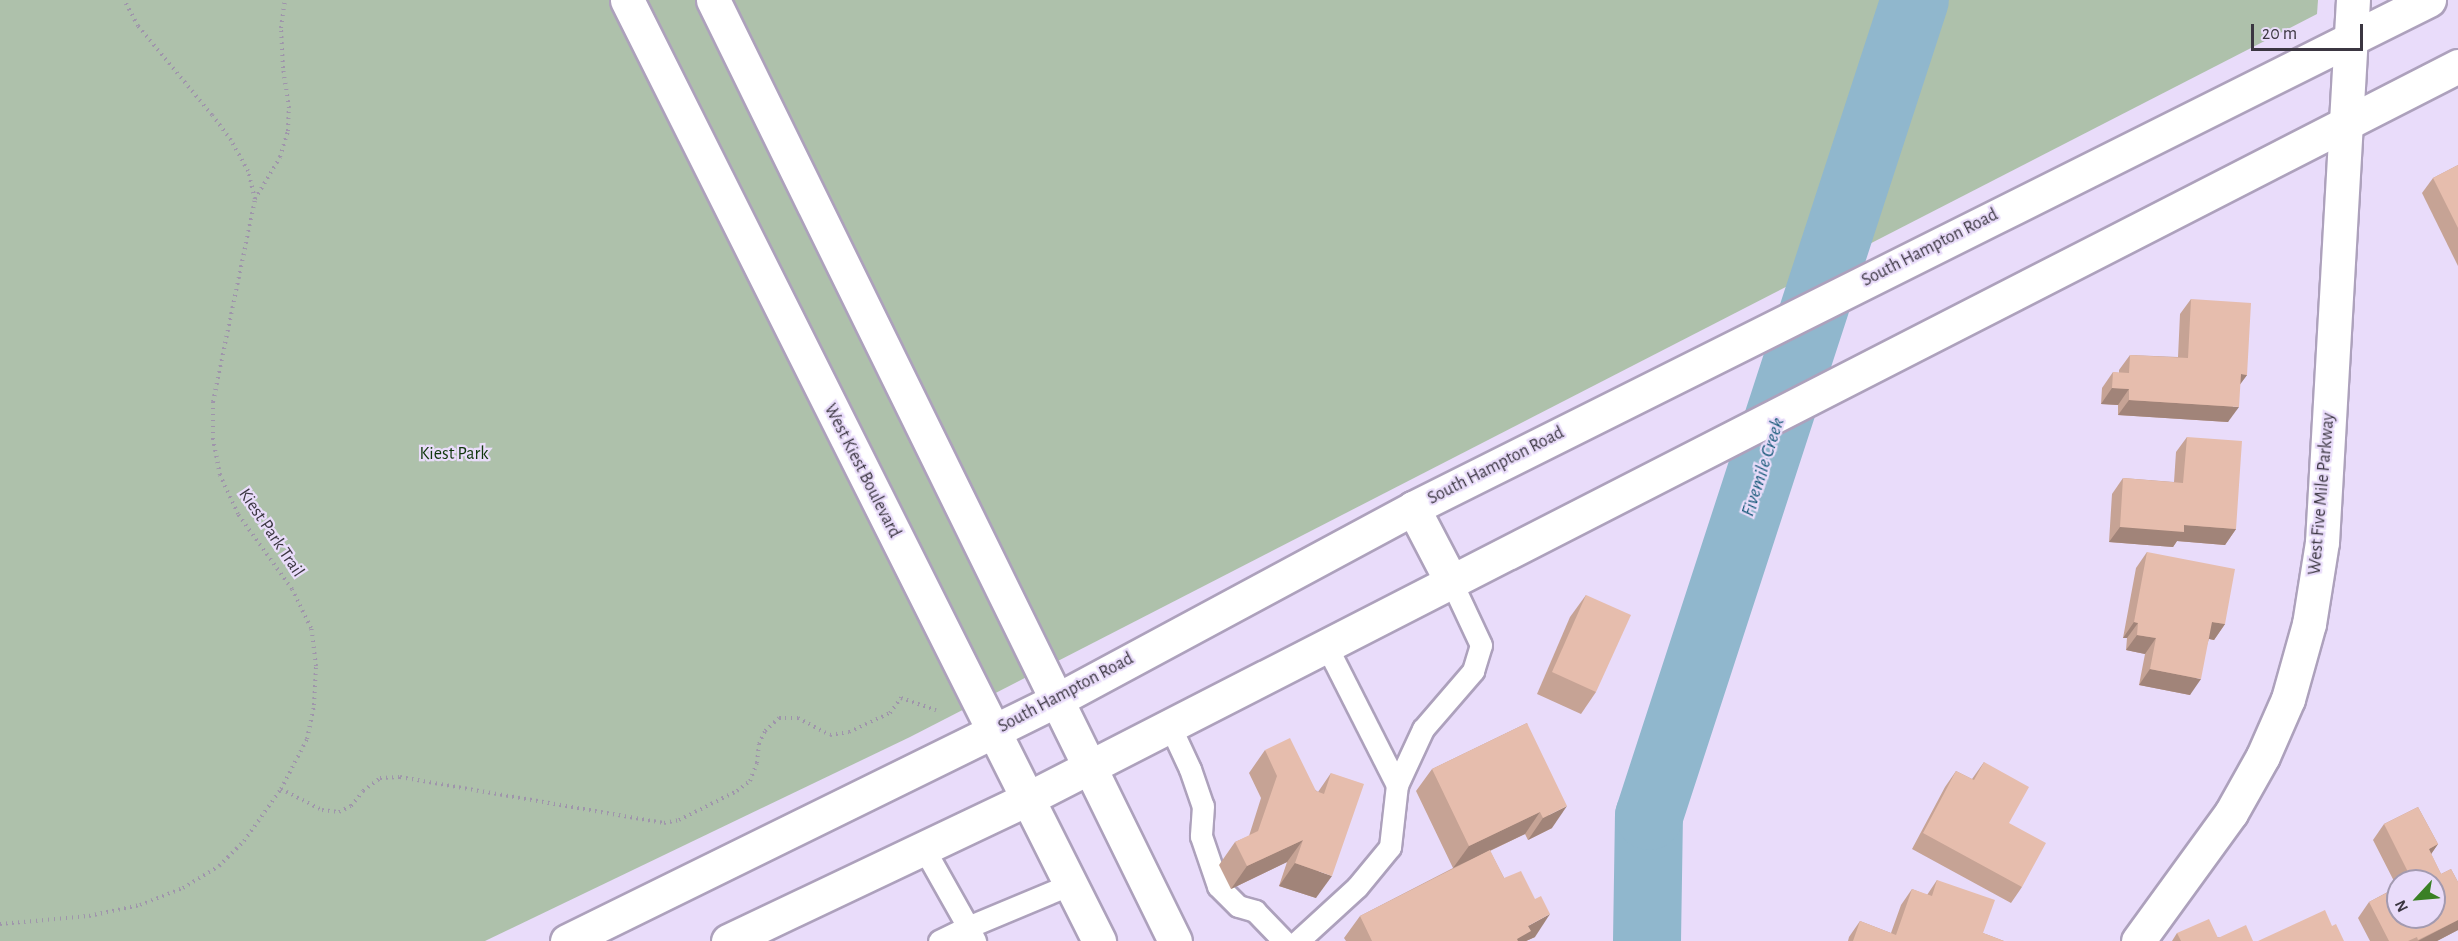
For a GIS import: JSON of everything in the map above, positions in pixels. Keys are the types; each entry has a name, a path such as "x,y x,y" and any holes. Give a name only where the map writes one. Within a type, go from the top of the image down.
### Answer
{"main road":[{"name":"West Kiest Boulevard","path":"627,0 1099,941"},
{"path":"713,0 1175,941"},
{"name":"West Five Mile Parkway","path":"2138,941 2231,813 2263,756 2289,699 2309,624 2322,542 2353,0"},
{"name":"South Hampton Road","path":"567,941 1057,700 1413,508 2429,0"},
{"path":"728,941 1027,800 1976,311 2458,66"},
{"path":"1413,508 1450,581"}],"lane":[{"path":"1298,941 1357,887 1389,847 1397,785 1423,729 1473,671 1481,645 1450,581"},
{"path":"1326,645 1397,785"},
{"path":"1170,726 1190,769 1203,806 1201,836 1218,885 1238,906 1256,911 1284,941"},
{"path":"923,848 971,934"},
{"path":"939,941 971,934 1071,884"}],"path":[{"name":"Kiest Park Trail","path":"0,924 89,916 140,905 183,888 219,866 244,841 281,789 307,739 314,705 316,666 311,628 292,589 238,514 220,475 213,439 213,402 255,199 248,171 231,140 138,26 124,0"},
{"path":"255,199 280,157 288,131 281,28 285,0"},
{"path":"281,789 322,810 339,812 351,806 363,791 380,778 426,779 664,823 679,820 737,791 750,780 757,763 759,744 765,731 779,718 798,718 830,735 849,732 890,713 901,698 936,710"}],"green space":[{"name":"Kiest Park","path":"0,0 2318,0 2317,14 910,737 485,941 0,941"}],"building":[{"path":"2458,165 2458,228 2433,178"},
{"path":"2191,299 2251,303 2247,375 2241,374 2239,407 2129,400 2129,389 2112,388 2113,372 2129,373 2130,355 2188,358"},
{"path":"2187,437 2242,441 2236,529 2184,525 2184,532 2120,527 2123,478 2183,483"},
{"path":"2147,552 2235,569 2225,624 2212,622 2201,679 2150,669 2156,638 2137,635 2138,623 2134,622"},
{"path":"1586,595 1631,615 1596,692 1552,672"},
{"path":"1527,723 1567,806 1543,818 1540,812 1469,846 1432,769"},
{"path":"1290,738 1316,791 1324,794 1331,773 1364,784 1332,876 1295,863 1303,840 1247,866 1235,842 1258,831 1277,776 1265,750"},
{"path":"1984,762 2029,787 2009,823 2046,843 2022,887 1923,833 1956,771 1974,780"},
{"path":"2418,807 2438,844 2429,849 2439,869 2406,869 2384,824"},
{"path":"1490,850 1504,878 1521,871 1535,899 1541,896 1550,914 1528,926 1531,931 1517,939 1518,941 1372,941 1360,916"},
{"path":"2451,869 2458,882 2458,920 2446,926 2446,872"},
{"path":"1937,880 1995,900 1983,933 2004,941 1853,941 1860,921 1896,935 1912,889 1932,896"},
{"path":"2386,893 2386,929 2440,929 2418,940 2417,937 2408,941 2389,941 2369,902"},
{"path":"2325,910 2332,926 2336,924 2344,941 2258,941"},
{"path":"2209,919 2218,938 2246,925 2253,941 2181,941 2177,933"}],"waterway":[{"name":"Fivemile Creek","path":"1647,941 1649,816 1915,0"}]}
